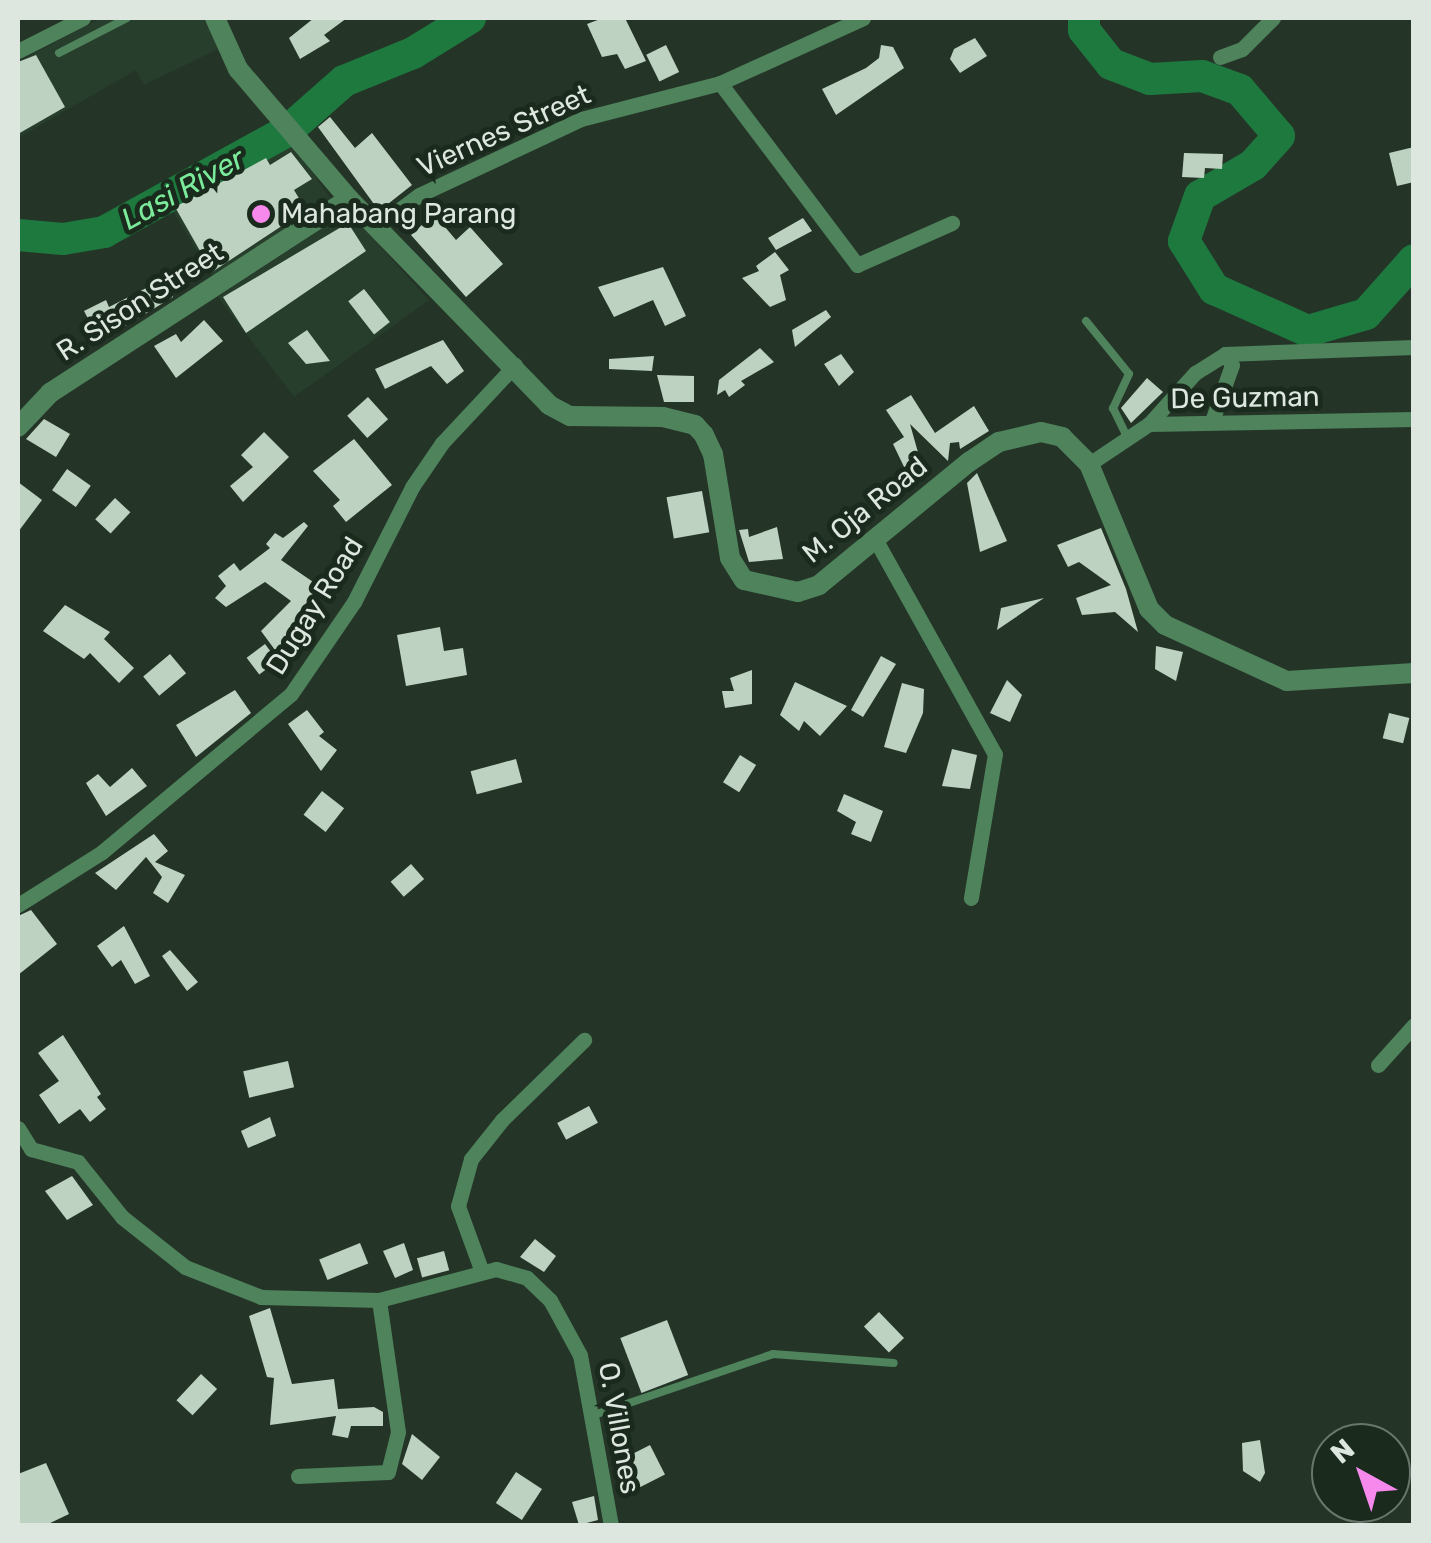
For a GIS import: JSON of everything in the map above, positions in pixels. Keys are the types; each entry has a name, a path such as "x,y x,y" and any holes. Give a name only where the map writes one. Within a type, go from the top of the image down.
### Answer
{"street":[{"path":"18,51 83,18"},
{"name":"M. Oja Road","path":"215,18 238,69 374,228 515,365 549,405 570,416 663,417 695,425 714,454 730,558 744,580 798,592 819,586 968,462 1026,432 1062,437 1089,464"},
{"name":"Viernes Street","path":"374,228 420,195 581,118 720,83 864,18"},
{"path":"1220,57 1242,49 1273,18"},
{"path":"720,83 858,265 952,223"},
{"name":"R. Sison Street","path":"18,427 50,393 349,199"},
{"path":"1149,424 1195,374 1224,354 1414,347"},
{"path":"1213,418 1232,365 1224,354"},
{"name":"Dugay Road","path":"18,905 102,852 291,694 354,602 412,487 442,443 515,365"},
{"name":"De Guzman","path":"1089,464 1149,424 1185,428 1213,418 1414,419"},
{"path":"1089,464 1149,609 1164,625 1288,681 1414,673"},
{"path":"874,537 995,754 971,898"},
{"path":"1378,1065 1414,1024"},
{"path":"482,1272 458,1206 472,1159 502,1120 584,1040"},
{"name":"O. Villones","path":"18,1128 31,1148 78,1162 122,1216 186,1268 260,1297 379,1300 496,1268 527,1278 550,1300 580,1355 594,1414 610,1526"},
{"path":"298,1476 388,1472 398,1432 379,1300"}],"lane":[{"path":"59,54 127,18"},
{"path":"1086,321 1129,374 1112,408 1127,438"},
{"path":"594,1414 773,1354 894,1363"}],"shaded area":[{"path":"101,18 205,18 218,49 144,85 136,70 18,138 18,62"},
{"path":"292,142 332,201 213,277 171,208"},
{"path":"348,211 429,300 294,397 218,297"}],"building":[{"path":"314,18 347,18 324,35 330,41 300,59 289,38"},
{"path":"603,18 625,18 646,61 625,69 617,54 602,57 587,24"},
{"path":"975,38 987,56 960,73 950,59 954,49"},
{"path":"666,45 679,72 659,82 646,55"},
{"path":"881,45 893,47 904,68 836,115 822,89 866,68 879,58"},
{"path":"36,55 65,107 18,134 18,62"},
{"path":"330,117 355,148 372,133 412,185 379,211 318,127"},
{"path":"1414,147 1414,182 1397,186 1389,153"},
{"path":"291,152 312,179 294,190 306,210 212,272 175,207 266,158 270,165"},
{"path":"1184,153 1223,154 1222,169 1205,168 1204,178 1182,177"},
{"path":"434,214 456,240 470,227 503,264 466,297 411,235"},
{"path":"803,218 812,231 776,250 768,238"},
{"path":"348,223 366,251 246,333 223,297"},
{"path":"775,252 789,270 780,275 786,300 770,307 742,278 759,271 756,266"},
{"path":"663,267 686,316 665,326 653,300 614,317 598,287"},
{"path":"162,280 173,297 125,326 121,319 95,332 84,311 106,300 109,307"},
{"path":"364,289 390,322 374,334 348,301"},
{"path":"826,310 831,317 795,347 792,330"},
{"path":"204,320 223,341 176,378 154,346 176,334 181,342"},
{"path":"307,330 330,361 306,364 288,343"},
{"path":"443,340 464,371 447,384 431,366 385,389 375,369"},
{"path":"760,348 774,362 741,381 745,385 729,397 725,390 717,395 719,380"},
{"path":"841,354 854,372 839,386 824,364"},
{"path":"654,356 652,371 609,369 609,359"},
{"path":"657,375 694,376 694,402 664,402"},
{"path":"1147,378 1163,392 1131,423 1121,408"},
{"path":"911,395 935,433 974,406 989,431 960,449 959,442 950,443 948,461 910,424 921,463 907,473 893,444 904,437 886,410"},
{"path":"368,397 388,419 367,438 347,416"},
{"path":"44,419 70,434 56,457 26,439"},
{"path":"264,432 289,457 243,502 230,486 253,467 241,455"},
{"path":"354,439 392,485 346,522 333,506 340,500 313,471"},
{"path":"67,469 91,486 76,507 52,490"},
{"path":"977,473 1007,541 980,552 967,483"},
{"path":"18,482 42,500 18,532"},
{"path":"702,491 709,532 674,539 667,497"},
{"path":"115,498 130,512 111,534 95,519"},
{"path":"304,522 308,526 281,560 319,586 298,614 313,629 300,643 293,635 275,650 261,631 291,601 265,582 226,607 215,598 226,586 218,576 234,563 240,571 270,548 266,544 275,533 283,538"},
{"path":"777,527 783,559 749,562 739,530 748,529 749,537"},
{"path":"1101,528 1126,589 1138,632 1115,612 1082,615 1076,598 1111,585 1079,562 1068,567 1057,545"},
{"path":"1044,598 997,630 1001,608"},
{"path":"65,605 110,632 104,639 134,668 119,683 90,653 84,659 43,631"},
{"path":"440,627 444,651 463,648 467,675 406,686 397,635"},
{"path":"265,644 278,661 259,675 247,658"},
{"path":"1156,646 1183,652 1176,681 1155,669"},
{"path":"170,654 186,673 159,696 143,676"},
{"path":"881,656 896,664 863,717 851,710"},
{"path":"752,670 752,704 725,708 722,691 734,691 730,678"},
{"path":"1007,680 1022,695 1010,722 990,713"},
{"path":"795,682 847,706 820,736 804,721 799,731 780,715"},
{"path":"902,683 924,689 923,713 906,753 884,747"},
{"path":"235,690 251,713 196,757 176,725"},
{"path":"307,710 324,732 319,736 337,750 321,771 288,724"},
{"path":"1389,713 1409,718 1403,743 1383,738"},
{"path":"952,749 977,755 970,789 942,786"},
{"path":"740,755 756,765 739,792 723,782"},
{"path":"516,759 522,782 477,794 471,771"},
{"path":"132,768 147,786 106,816 86,783 98,774 110,787"},
{"path":"322,791 344,808 326,832 304,815"},
{"path":"844,794 883,811 871,842 851,834 856,822 837,811"},
{"path":"154,834 168,851 155,862 185,875 168,903 153,893 162,877 146,857 116,890 95,873"},
{"path":"411,864 424,879 404,897 391,882"},
{"path":"31,910 57,944 18,975 18,916"},
{"path":"124,926 150,976 135,984 121,960 112,967 97,946"},
{"path":"170,950 198,982 187,991 162,956"},
{"path":"63,1035 101,1094 97,1097 106,1109 90,1122 80,1109 59,1124 39,1095 59,1081 38,1053"},
{"path":"288,1061 294,1087 249,1098 243,1071"},
{"path":"589,1106 598,1123 566,1140 557,1123"},
{"path":"270,1117 276,1136 248,1148 241,1131"},
{"path":"72,1176 93,1205 67,1220 45,1191"},
{"path":"535,1239 556,1256 544,1272 520,1257"},
{"path":"360,1243 368,1263 327,1280 319,1259"},
{"path":"404,1243 413,1270 395,1278 383,1251"},
{"path":"444,1251 449,1270 422,1278 417,1258"},
{"path":"270,1308 292,1384 334,1379 338,1409 374,1407 383,1412 383,1426 351,1426 348,1438 332,1435 336,1416 270,1425 274,1378 267,1377 249,1316"},
{"path":"879,1312 904,1338 889,1352 864,1327"},
{"path":"667,1320 688,1375 641,1393 620,1338"},
{"path":"201,1374 217,1389 193,1415 176,1400"},
{"path":"412,1434 440,1457 422,1480 402,1464"},
{"path":"1260,1440 1265,1473 1260,1482 1243,1471 1242,1443"},
{"path":"650,1445 665,1474 632,1491 617,1462"},
{"path":"46,1463 69,1514 44,1526 18,1526 18,1474"},
{"path":"516,1472 542,1489 522,1520 496,1503"},
{"path":"594,1496 598,1520 579,1525 572,1502"}],"waterway":[{"path":"293,126 344,81 413,53 470,18"},
{"path":"1084,18 1084,30 1111,64 1150,79 1202,76 1240,90 1279,136 1253,165 1200,196 1184,241 1214,289 1308,331 1366,314 1414,260"},
{"name":"Lasi River","path":"18,235 63,239 104,232 285,132"}],"place":[{"name":"Mahabang Parang","path":"261,214"}]}
